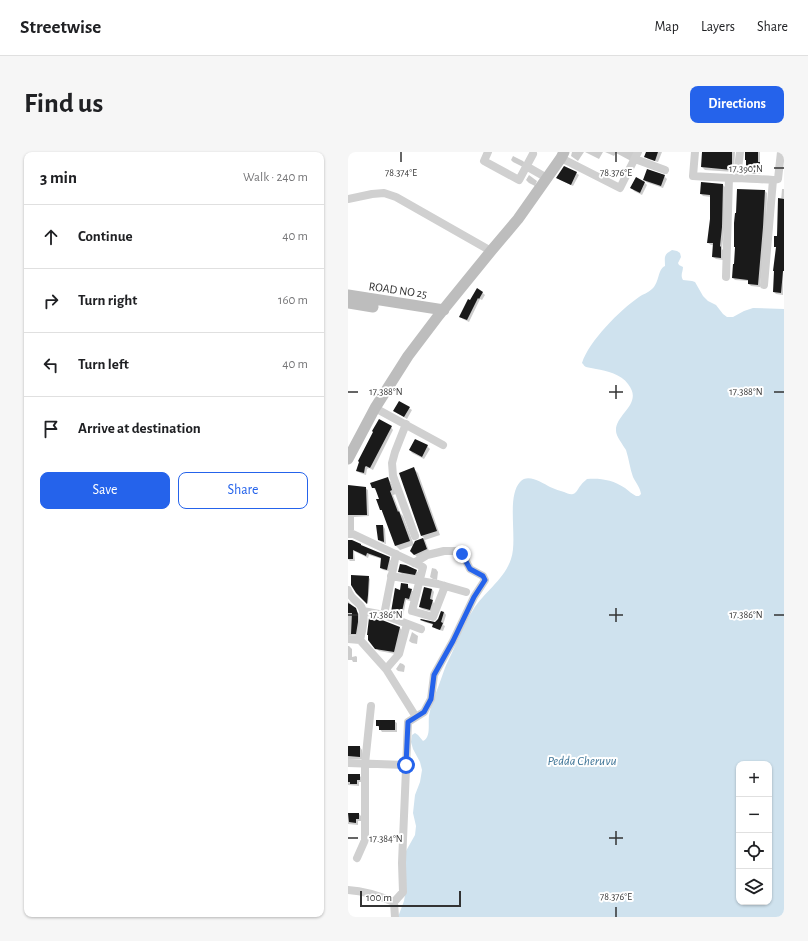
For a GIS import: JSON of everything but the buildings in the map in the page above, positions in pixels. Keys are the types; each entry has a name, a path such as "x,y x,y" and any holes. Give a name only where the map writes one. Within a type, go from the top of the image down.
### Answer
{"street":[{"path":"488,152 484,161 519,180 533,154"},
{"path":"695,152 693,176 773,180 778,179 781,152"},
{"path":"726,277 733,178 740,152"},
{"path":"348,459 375,408 408,356 518,219 563,155 620,188 636,156 665,170"},
{"path":"526,166 547,178"},
{"path":"764,285 773,180"},
{"path":"348,199 384,193 396,197 491,251"},
{"name":"ROAD NO 25","path":"348,295 442,313"},
{"name":"ROAD NO 25","path":"348,303 442,313"},
{"path":"375,408 443,445"},
{"path":"406,424 392,463 393,476 415,536"},
{"path":"348,534 353,534 423,567 412,611 433,617 446,586"},
{"path":"395,917 394,902 403,892 402,863 408,722 424,712 431,699 434,675 453,641 474,597 485,580 483,576 470,569 462,554 456,551 427,555 414,563"},
{"path":"384,615 396,554"},
{"path":"391,576 446,586 466,592"},
{"path":"348,594 363,611 360,640"},
{"path":"363,611 384,615 421,628"},
{"path":"386,669 399,654 407,624"},
{"path":"348,639 360,640 386,669 416,717"},
{"path":"357,858 365,840 366,764 371,706"},
{"path":"348,763 406,765"},
{"path":"348,890 358,890 394,902"}],"water":[{"name":"Pedda Cheruvu","path":"672,250 680,253 681,257 678,263 683,267 683,280 695,282 703,296 708,301 716,305 727,317 733,317 753,308 784,309 784,917 398,917 404,901 406,889 406,851 415,835 416,826 413,813 415,795 420,782 422,770 411,742 412,735 415,733 423,741 426,739 429,730 429,716 432,703 446,664 463,628 469,616 504,573 511,559 513,551 514,498 516,489 520,482 527,478 539,481 568,494 572,494 576,493 587,479 597,479 616,483 636,496 641,494 633,477 626,450 616,433 617,425 620,419 631,403 633,397 632,391 628,384 618,375 586,367 582,363 591,345 614,318 631,303 655,286 662,268 665,266 665,256"}],"route":[{"path":"406,765 408,722 424,712 431,699 434,675 453,641 474,597 485,580 483,576 470,569 462,554"}]}
